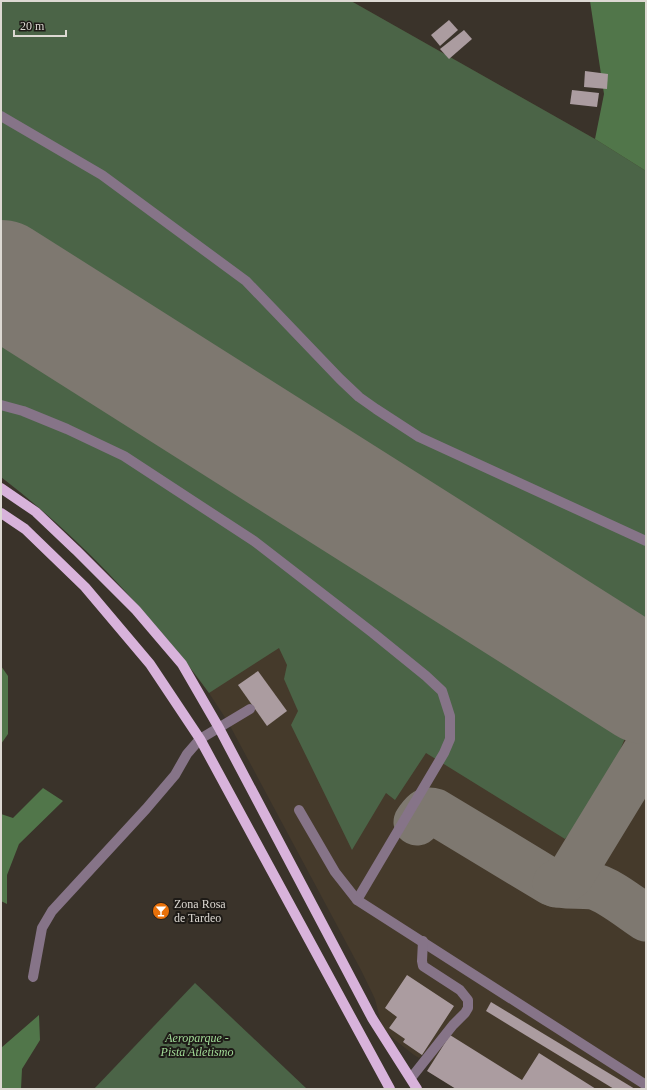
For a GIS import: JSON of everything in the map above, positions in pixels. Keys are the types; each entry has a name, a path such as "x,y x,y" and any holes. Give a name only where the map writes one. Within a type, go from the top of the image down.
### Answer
{"main road":[{"path":"1,488 36,512 136,610 182,664 219,728 372,1018 412,1078 417,1089"},
{"path":"1,513 26,529 85,587 150,664 200,739 390,1089"}],"lane":[{"path":"1,116 102,175 246,281 359,397 419,438 646,541"},
{"path":"1,405 24,411 67,429 124,456 254,541 373,633 426,676 442,692 450,716 450,739 444,753 357,900"},
{"path":"33,977 42,928 52,911 146,809 175,775 187,754 200,739 250,709"},
{"path":"299,810 335,872 357,900 646,1084"},
{"path":"412,1078 468,1008 468,1000 460,990 423,966 423,941"}],"shaded area":[{"path":"1,1 351,1 595,139 646,171 646,1089 456,1089 427,1071 431,1062 422,1055 419,1058 414,1055 395,1040 382,1027 375,999 362,972 228,722 209,693 173,645 123,588 76,540 32,500 1,477"}],"green space":[{"path":"1,1 351,1 595,139 646,171 646,630 1,224"},
{"path":"590,1 646,1 646,171 595,139 604,94"},
{"path":"25,340 630,726 603,785 586,814 565,839 426,753 395,800 386,793 352,850 291,725 298,711 284,679 287,665 279,648 209,693 177,651 133,599 70,535 1,477 1,341"},
{"path":"1,666 8,676 8,734 1,744"},
{"path":"43,788 63,801 19,844 7,875 7,904 1,901 1,814 13,818"},
{"name":"Aeroparque - Pista Atletismo","path":"195,983 307,1089 94,1089"},
{"path":"39,1015 40,1040 22,1069 21,1089 1,1089 1,1048"}],"building":[{"path":"449,20 458,30 440,46 431,35"},
{"path":"464,30 472,39 449,59 440,49"},
{"path":"585,71 608,74 607,89 584,87"},
{"path":"572,90 599,93 597,107 570,104"},
{"path":"258,671 287,711 267,726 238,685"},
{"path":"407,975 454,1006 422,1055 403,1042 405,1039 389,1028 397,1017 385,1008"},
{"path":"491,1002 635,1089 614,1089 486,1011"},
{"path":"450,1035 522,1080 539,1053 596,1089 456,1089 427,1071"}],"taxiway":[{"path":"634,678 646,697"},
{"path":"556,884 571,875 646,752"},
{"path":"417,822 426,812 435,812 551,882 587,885 598,888 612,895 646,918"}],"runway":[{"path":"1,278 646,686"}],"place":[{"name":"Zona Rosa de Tardeo","path":"161,911"}]}
